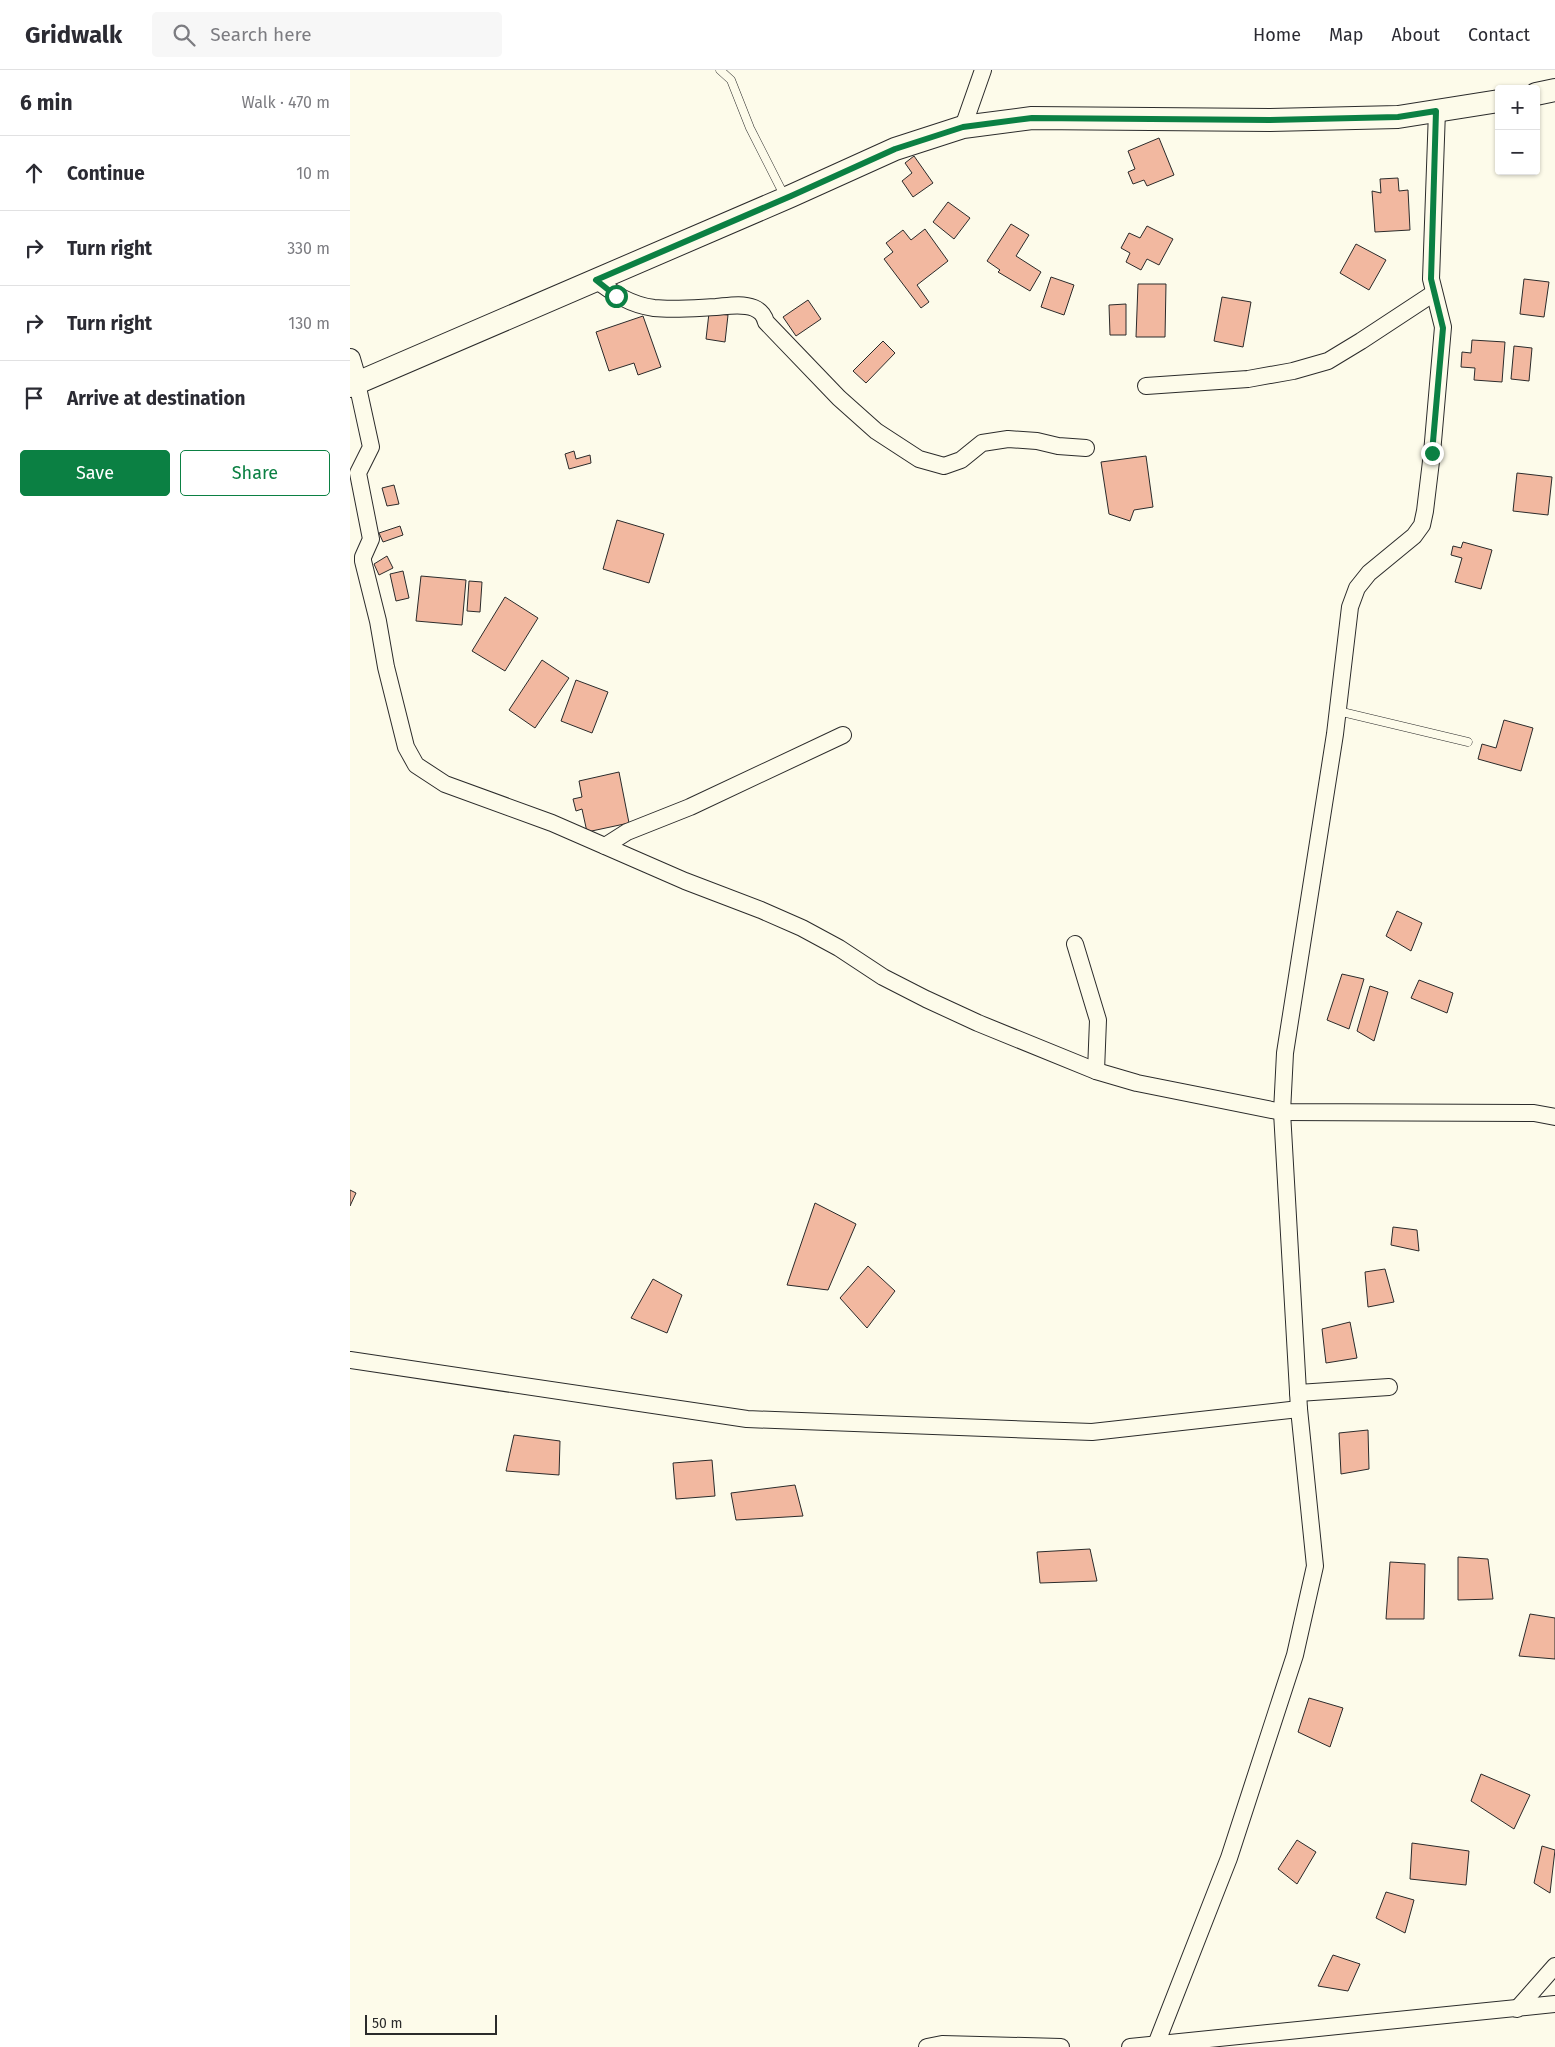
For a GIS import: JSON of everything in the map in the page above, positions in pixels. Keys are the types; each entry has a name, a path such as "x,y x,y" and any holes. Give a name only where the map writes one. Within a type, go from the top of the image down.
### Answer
{"main road":[{"path":"1540,93 1555,90"},
{"path":"353,384 786,198 895,149 963,127 1032,118 1270,120 1398,117 1495,102"}],"street":[{"path":"963,127 984,70"},
{"path":"1156,2045 1229,1858 1295,1655 1315,1566 1299,1401 1282,1112 1285,1053 1338,711 1350,607 1357,588 1369,573 1414,536 1422,525 1432,453 1443,328 1431,279 1436,111"},
{"path":"596,280 616,296 633,303 654,308 734,305 761,312 766,322 839,398 876,431 919,459 944,466 961,460 982,443 1008,439 1086,448"},
{"path":"1146,386 1248,379 1293,371 1328,360 1361,341 1434,293"},
{"path":"350,359 353,384 371,447 358,473 371,539 363,561 378,621 388,676 406,747 410,755 416,766 444,784 552,823 685,881 761,910 802,928 840,948 883,977 926,999 1096,1071 1136,1083 1282,1112 1534,1113 1555,1117"},
{"path":"604,846 627,832 690,807 842,735"},
{"path":"1075,944 1098,1020 1096,1071"},
{"path":"350,1360 747,1419 1092,1432 1389,1387"},
{"path":"1517,2009 1555,1966"},
{"path":"1130,2047 1555,2004"},
{"path":"927,2047 942,2044 1061,2047"}],"lane":[{"path":"720,70 731,80 750,128 786,198"},
{"path":"1338,711 1468,742"}],"building":[{"path":"1159,138 1174,175 1147,186 1144,180 1133,184 1128,172 1135,169 1128,151"},
{"path":"914,156 933,183 913,197 902,181 912,173 905,163"},
{"path":"1398,178 1399,191 1408,190 1410,230 1375,232 1372,191 1381,193 1380,179"},
{"path":"948,202 970,218 954,239 933,222"},
{"path":"1011,224 1029,235 1016,256 1041,272 1030,291 998,272 1000,270 987,261"},
{"path":"1147,226 1173,239 1159,265 1147,259 1141,270 1126,262 1130,253 1121,248 1129,233 1140,238"},
{"path":"925,229 948,261 917,285 929,302 921,308 884,259 893,252 886,243 903,230 911,240"},
{"path":"1356,244 1386,260 1369,290 1340,273"},
{"path":"1051,277 1074,285 1064,315 1041,307"},
{"path":"1524,279 1549,282 1544,317 1520,314"},
{"path":"1138,284 1166,284 1165,337 1136,337"},
{"path":"1222,297 1251,302 1243,347 1214,341"},
{"path":"808,300 821,319 796,336 783,317"},
{"path":"1126,304 1126,335 1110,335 1109,305"},
{"path":"709,313 728,315 725,342 706,339"},
{"path":"643,316 661,367 638,375 634,363 609,371 596,332"},
{"path":"1472,340 1505,342 1502,382 1474,380 1475,368 1461,367 1462,352 1471,353"},
{"path":"883,341 895,353 866,383 853,371"},
{"path":"1514,346 1532,348 1529,381 1511,379"},
{"path":"574,451 576,459 590,455 591,463 569,469 565,454"},
{"path":"1146,456 1153,507 1134,510 1130,521 1109,514 1101,462"},
{"path":"1517,473 1552,477 1548,515 1513,511"},
{"path":"394,485 399,504 387,506 382,488"},
{"path":"617,520 664,534 649,583 603,569"},
{"path":"400,526 403,535 383,542 379,533"},
{"path":"1463,542 1492,550 1481,589 1455,582 1462,558 1451,555 1453,546 1461,548"},
{"path":"387,556 393,568 379,575 374,564"},
{"path":"403,571 409,598 396,601 390,574"},
{"path":"421,576 466,580 462,625 416,621"},
{"path":"469,581 482,582 480,612 467,611"},
{"path":"505,597 538,618 505,671 472,651"},
{"path":"542,660 569,678 535,728 509,710"},
{"path":"576,680 608,692 592,733 561,721"},
{"path":"1504,720 1533,728 1521,771 1478,759 1482,744 1496,748"},
{"path":"619,772 629,823 587,832 582,809 576,811 573,799 582,797 579,781"},
{"path":"1397,911 1422,923 1411,951 1386,936"},
{"path":"1342,974 1364,979 1349,1029 1327,1020"},
{"path":"1419,980 1453,993 1447,1013 1411,998"},
{"path":"1370,986 1388,992 1374,1041 1357,1031"},
{"path":"350,1190 356,1193 350,1206"},
{"path":"815,1203 856,1224 828,1290 787,1285"},
{"path":"1393,1227 1417,1230 1419,1251 1391,1245"},
{"path":"868,1266 895,1291 867,1328 840,1298"},
{"path":"1385,1269 1394,1302 1368,1307 1365,1272"},
{"path":"653,1279 682,1295 667,1333 631,1318"},
{"path":"1350,1322 1357,1358 1326,1363 1322,1329"},
{"path":"1368,1430 1369,1469 1341,1474 1339,1433"},
{"path":"514,1435 560,1441 559,1475 506,1471"},
{"path":"712,1460 715,1496 676,1499 673,1463"},
{"path":"795,1485 803,1516 736,1520 731,1493"},
{"path":"1090,1549 1097,1581 1040,1583 1037,1552"},
{"path":"1458,1557 1488,1559 1493,1599 1458,1600"},
{"path":"1390,1562 1425,1564 1424,1619 1386,1619"},
{"path":"1530,1614 1555,1618 1555,1659 1519,1656"},
{"path":"1309,1698 1343,1708 1330,1747 1298,1732"},
{"path":"1481,1774 1530,1795 1514,1829 1471,1801"},
{"path":"1297,1840 1316,1852 1297,1884 1278,1869"},
{"path":"1412,1843 1469,1851 1466,1885 1410,1879"},
{"path":"1542,1846 1555,1850 1550,1893 1534,1883"},
{"path":"1386,1892 1414,1900 1405,1933 1376,1918"},
{"path":"1333,1955 1360,1964 1348,1991 1318,1986"}],"route":[{"path":"616,296 596,280 895,149 980,123 1032,118 1270,120 1398,117 1436,111 1431,279 1443,328 1432,453"}]}
